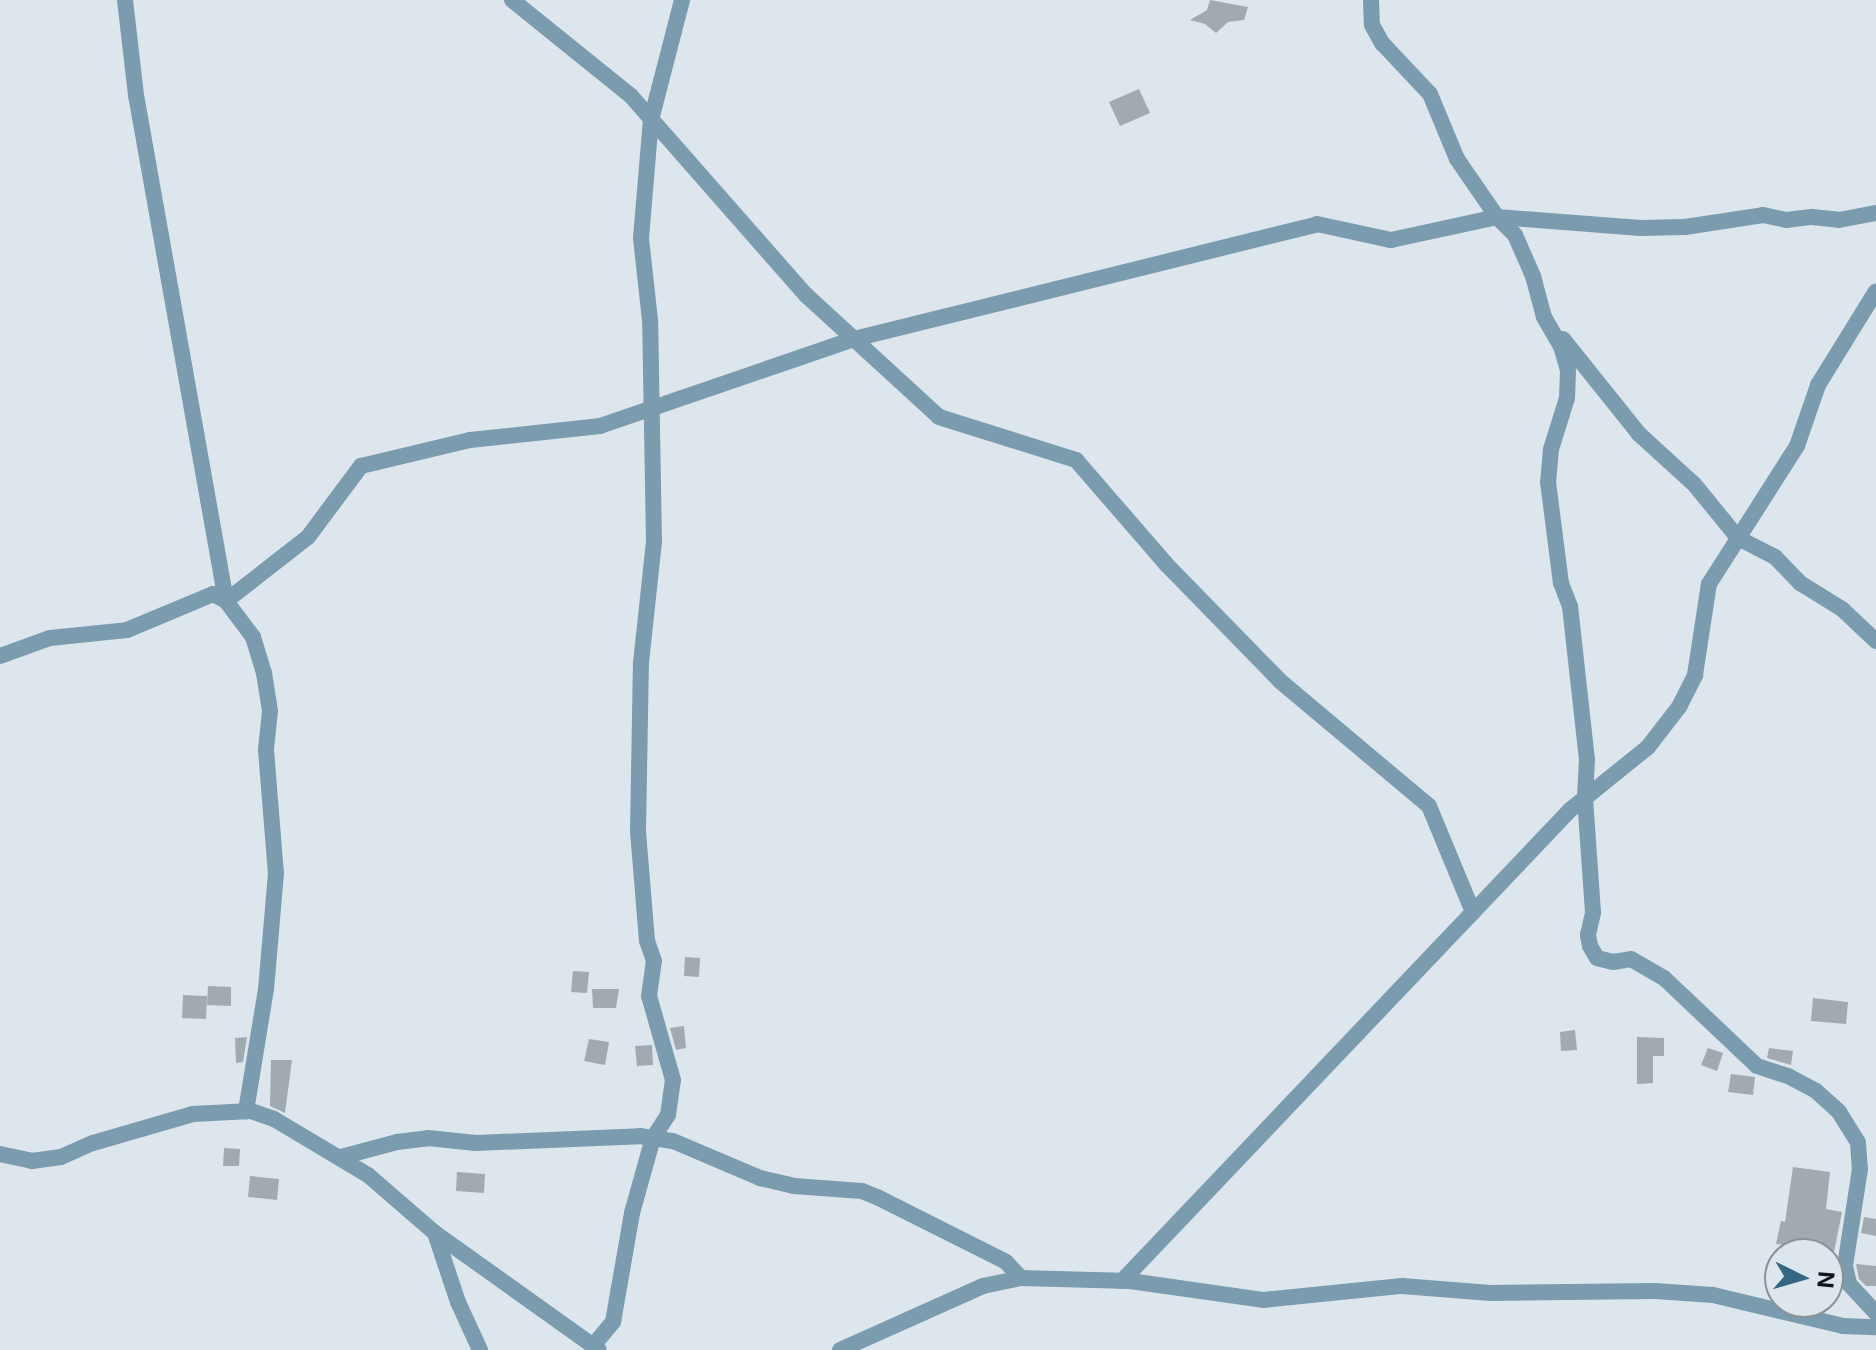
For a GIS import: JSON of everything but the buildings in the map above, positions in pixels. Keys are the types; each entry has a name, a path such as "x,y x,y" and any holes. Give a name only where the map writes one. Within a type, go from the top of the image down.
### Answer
{"street":[{"path":"125,0 136,95 226,601"},
{"path":"512,0 631,96 806,295 939,417 1076,460 1166,564 1280,681 1429,806 1473,912"},
{"path":"0,1154 32,1161 61,1157 93,1143 193,1114 246,1111 274,1119 368,1175 435,1233 595,1348 613,1322 632,1213 653,1138 668,1115 673,1080 649,996 654,961 647,941 638,831 641,663 654,542 650,320 641,238 651,120 682,0"},
{"path":"1371,0 1369,11 1377,34 1430,94 1457,159 1497,217 1515,235 1533,276 1544,317 1561,346 1568,370 1567,398 1551,449 1548,482 1561,583 1570,606 1587,759 1585,798 1593,913 1588,935 1597,958 1613,962 1631,959 1664,978 1757,1066 1788,1076 1816,1091 1852,1129 1858,1143 1860,1169 1845,1266 1849,1284 1876,1313"},
{"path":"226,601 308,537 361,466 470,440 600,426 854,339 1317,224 1391,240 1497,217 1641,228 1685,227 1763,215 1786,220 1812,217 1839,220 1876,213"},
{"path":"1122,1281 1585,798 1648,747 1679,707 1695,675 1709,584 1797,446 1818,385 1874,302"},
{"path":"1544,317 1639,434 1694,484 1738,538 1775,557 1800,583 1842,609 1876,641"},
{"path":"0,656 50,638 127,630 213,594 226,601 253,637 264,673 270,711 266,750 276,873 266,989 246,1111"},
{"path":"341,1157 397,1142 428,1138 476,1143 653,1138 706,1153 760,1178 794,1186 862,1191 1006,1262 1021,1278"},
{"path":"435,1233 458,1302 480,1350"},
{"path":"840,1350 983,1286 1021,1278 1122,1281 1263,1300 1402,1286 1491,1293 1655,1291 1713,1295 1843,1326 1876,1327"}]}
